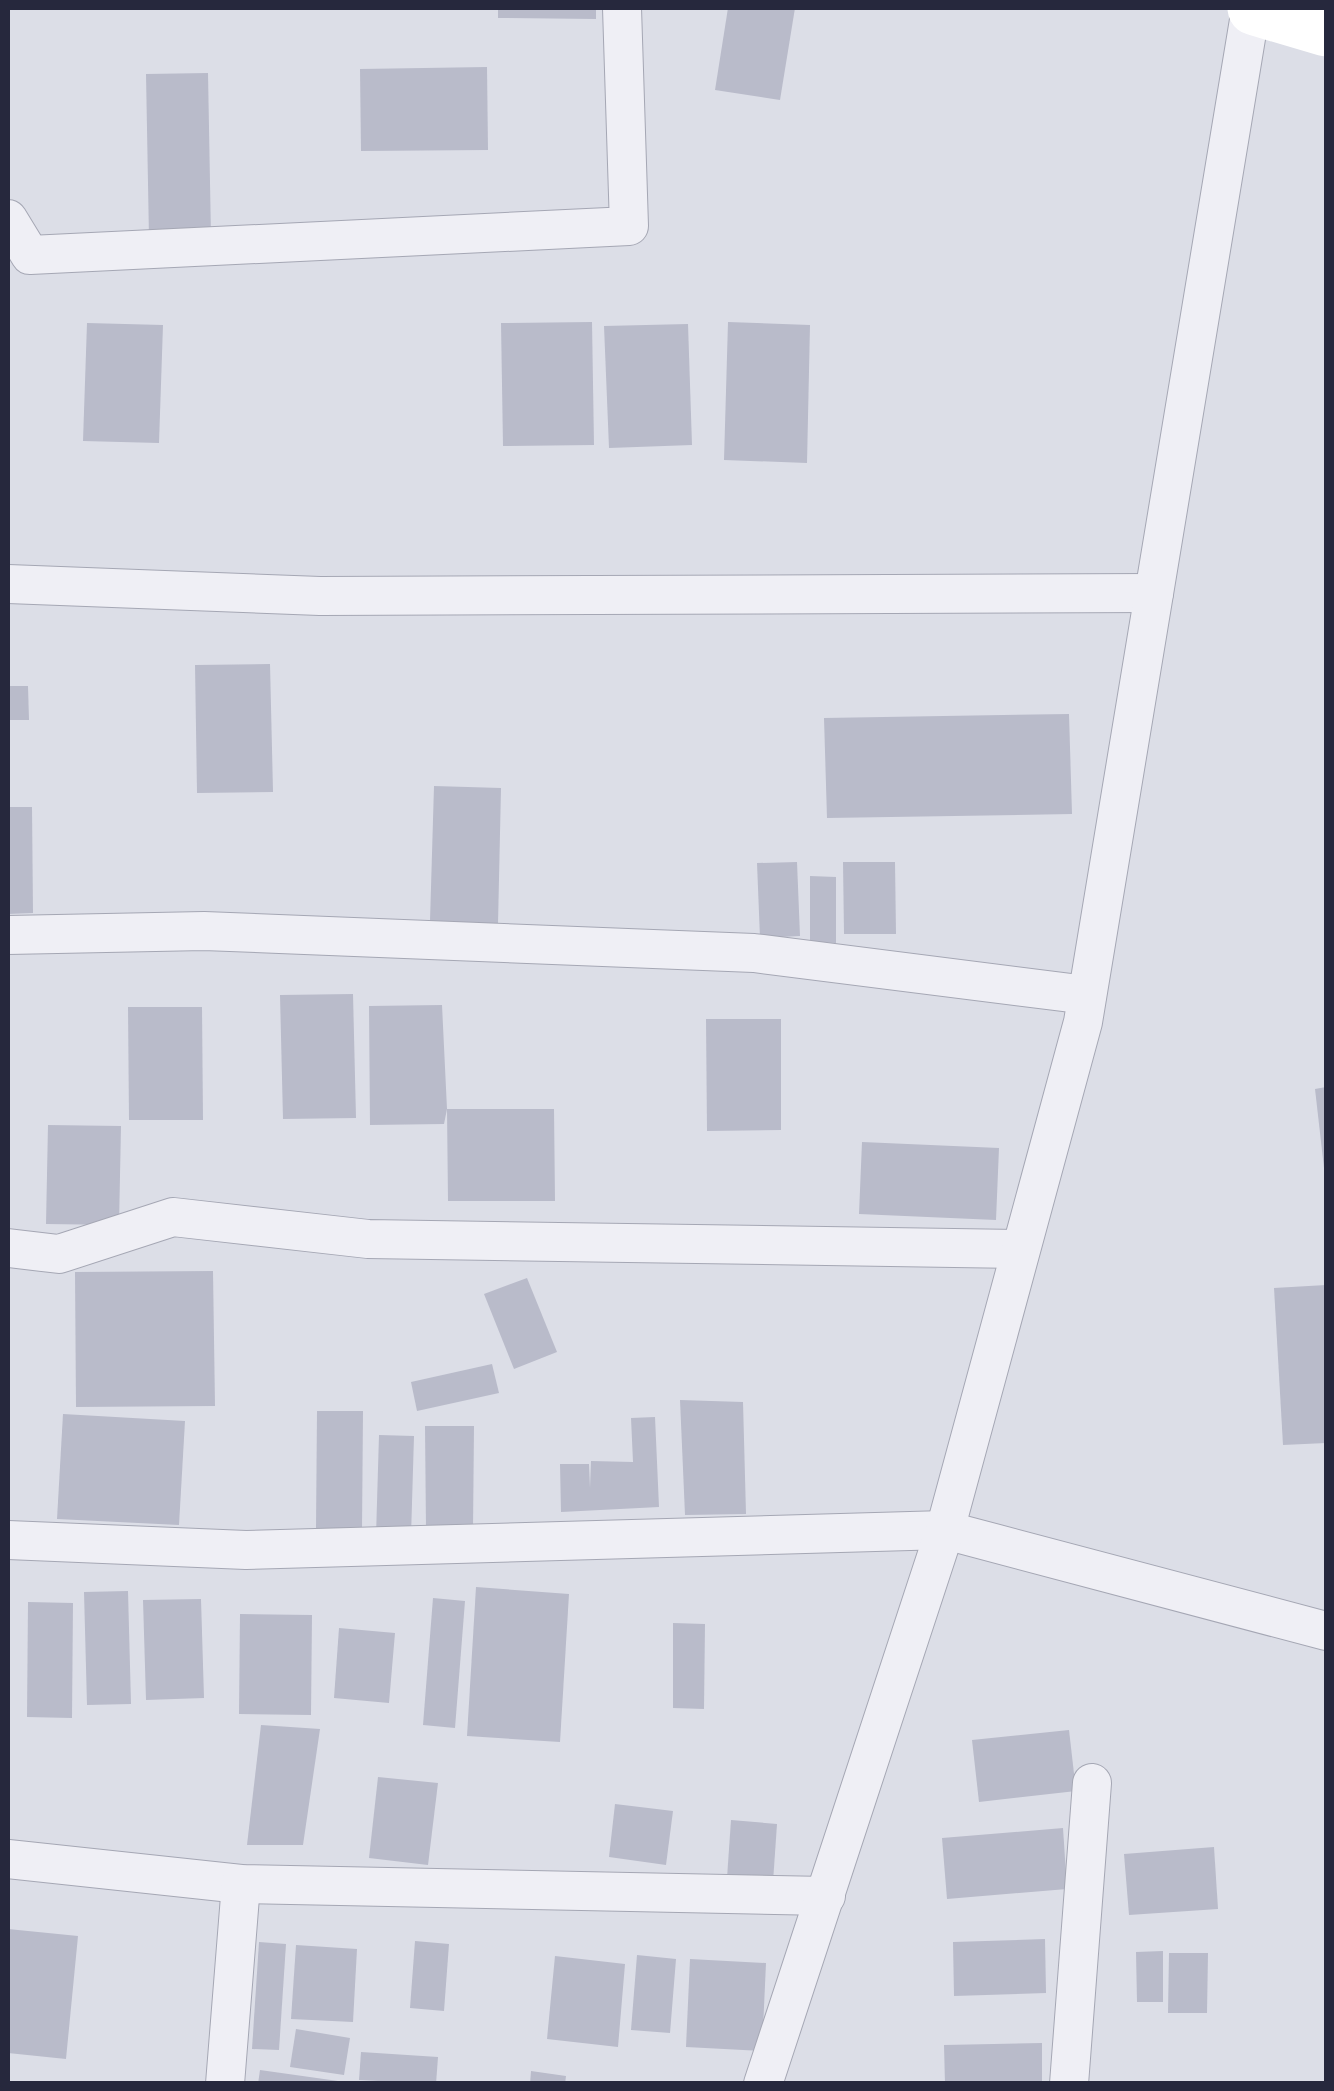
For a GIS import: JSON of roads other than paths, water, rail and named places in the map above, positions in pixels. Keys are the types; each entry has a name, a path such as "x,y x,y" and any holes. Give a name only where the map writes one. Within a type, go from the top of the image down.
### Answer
{"street":[{"path":"8,219 30,255 629,226 622,8"},
{"path":"763,2084 945,1530 1088,995 1253,8 1326,30"},
{"path":"8,584 320,596 1154,593"},
{"path":"8,936 204,931 754,953 1088,995"},
{"path":"8,1248 59,1254 173,1216 368,1239 1020,1248"},
{"path":"8,1540 246,1550 945,1530 1326,1631"},
{"path":"1069,2084 1092,1783"},
{"path":"8,1860 241,1884 826,1896"},
{"path":"225,2084 241,1884"}]}
